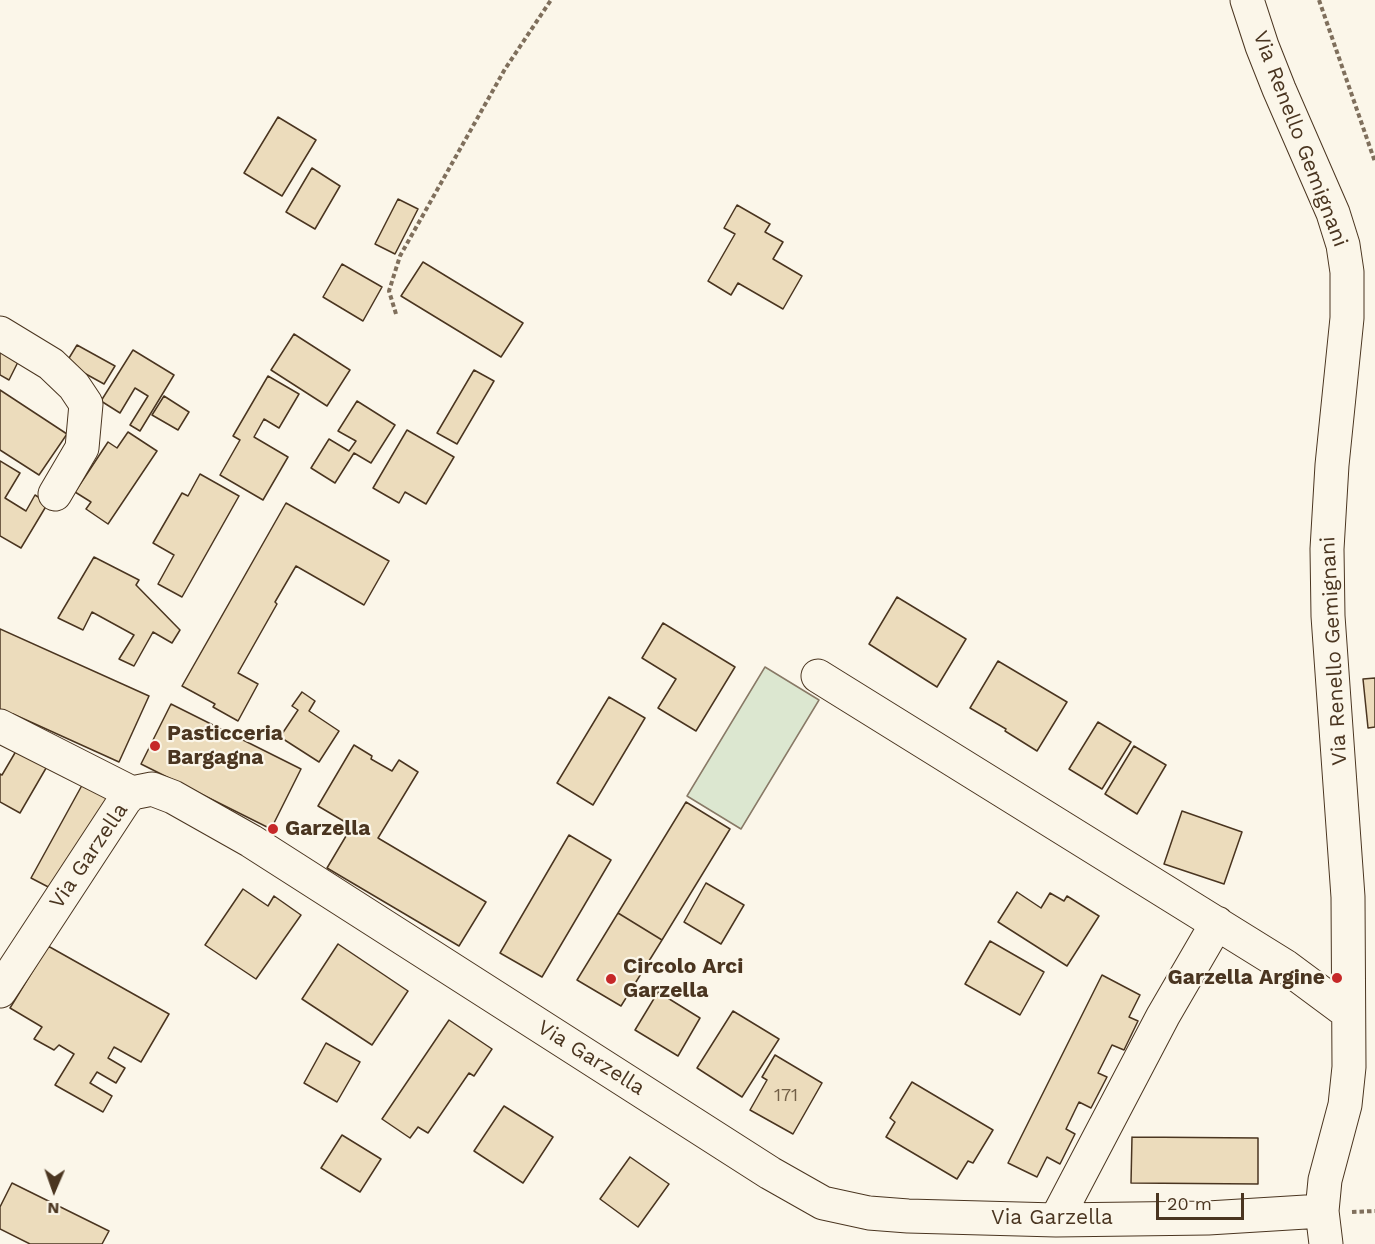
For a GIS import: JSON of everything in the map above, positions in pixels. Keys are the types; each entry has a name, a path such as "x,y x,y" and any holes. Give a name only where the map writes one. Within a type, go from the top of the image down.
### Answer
{"street":[{"name":"Via Renello Gemignani","path":"1247,0 1279,89 1333,213 1343,245 1347,272 1347,318 1332,465 1327,549 1329,616 1348,897 1349,1067 1345,1105 1325,1180 1322,1211 1326,1244"},
{"path":"0,333 51,364 74,386 86,404 82,448 55,494"},
{"path":"818,676 1285,966 1347,1012"},
{"path":"0,726 132,793"},
{"name":"Via Garzella","path":"0,991 125,800 132,793 152,789 163,792 251,841 770,1173 824,1203 869,1213 908,1216 1056,1220 1208,1218 1322,1211"},
{"path":"1056,1220 1163,1016 1216,923"}],"path":[{"path":"396,314 389,291 400,256 505,69 551,0"},
{"path":"1319,0 1375,162"}],"green space":[{"path":"765,667 819,700 741,829 687,796"}],"building":[{"path":"278,117 316,140 282,196 244,173"},
{"path":"312,168 340,186 315,229 286,212"},
{"path":"398,199 418,209 395,254 375,244"},
{"path":"737,205 770,224 765,232 783,242 773,259 802,276 783,309 738,283 731,295 708,281 735,234 724,228"},
{"path":"423,262 523,323 501,357 401,296"},
{"path":"342,264 382,287 363,321 323,297"},
{"path":"294,334 350,370 327,406 271,370"},
{"path":"0,340 23,352 9,380 0,375"},
{"path":"77,345 115,366 104,384 66,363"},
{"path":"133,350 174,375 140,431 130,425 148,396 135,388 120,413 101,401"},
{"path":"474,370 494,381 457,444 437,433"},
{"path":"268,376 299,394 279,428 264,419 254,437 288,457 263,500 220,475 240,440 233,436"},
{"path":"0,390 67,434 39,475 0,450"},
{"path":"164,396 189,412 178,430 152,415"},
{"path":"357,401 395,425 371,463 354,453 335,483 311,468 329,439 349,451 356,441 338,431"},
{"path":"407,430 454,457 426,504 405,492 399,503 373,488"},
{"path":"128,432 157,451 108,524 86,509 91,502 75,492 108,442 117,448"},
{"path":"0,461 20,473 5,498 26,511 35,495 48,503 21,548 0,536"},
{"path":"200,474 239,496 182,597 158,584 174,555 153,543 182,493 188,496"},
{"path":"286,503 389,561 364,605 296,566 238,673 258,684 238,721 213,707 215,704 182,686"},
{"path":"94,557 139,580 136,585 180,630 172,643 153,632 134,666 119,659 134,635 92,612 83,630 58,618"},
{"path":"897,597 966,639 937,687 869,644"},
{"path":"663,623 735,667 696,731 658,708 676,679 642,658"},
{"path":"0,629 149,696 119,762 13,714 11,720 0,715"},
{"path":"998,661 1067,702 1037,751 970,708"},
{"path":"1375,678 1375,727 1368,728 1363,679"},
{"path":"302,692 315,701 309,711 339,731 319,762 280,737 298,710 292,706"},
{"path":"609,697 645,718 593,805 557,783"},
{"path":"171,704 301,769 271,829 141,764"},
{"path":"1098,722 1131,742 1102,789 1069,769"},
{"path":"354,745 372,756 371,759 392,771 399,760 418,772 378,838 486,902 459,946 327,868 352,826 318,806"},
{"path":"19,746 49,763 20,813 0,802 0,774 2,775"},
{"path":"1134,746 1166,765 1137,814 1105,794"},
{"path":"86,778 120,797 56,891 31,878"},
{"path":"686,802 730,829 662,940 618,913"},
{"path":"1182,811 1242,832 1224,884 1164,864"},
{"path":"569,835 611,860 542,977 500,953"},
{"path":"706,883 744,905 721,944 684,922"},
{"path":"243,889 268,906 274,896 301,915 256,979 205,945"},
{"path":"1017,892 1041,908 1050,893 1064,901 1067,896 1099,916 1067,966 998,922"},
{"path":"618,913 662,940 621,1006 577,980"},
{"path":"990,941 1044,972 1020,1015 965,984"},
{"path":"338,944 408,991 372,1045 302,999"},
{"path":"48,946 169,1014 141,1062 114,1047 108,1058 125,1068 116,1083 97,1072 90,1083 112,1096 103,1112 55,1085 74,1054 59,1045 54,1050 34,1039 42,1027 10,1008"},
{"path":"1102,975 1140,995 1129,1017 1138,1021 1124,1050 1112,1045 1098,1073 1107,1077 1091,1108 1079,1102 1066,1129 1075,1134 1060,1164 1047,1157 1037,1177 1008,1163"},
{"path":"658,992 700,1018 678,1056 635,1030"},
{"path":"733,1011 779,1039 742,1097 697,1068"},
{"path":"449,1020 492,1049 474,1076 469,1073 428,1133 418,1127 410,1138 382,1119"},
{"path":"326,1043 360,1062 337,1102 304,1083"},
{"path":"775,1055 822,1083 793,1134 750,1110 767,1080 762,1077"},
{"path":"912,1082 993,1130 973,1163 968,1161 957,1179 886,1137 895,1122 890,1118"},
{"path":"504,1106 553,1137 523,1183 474,1151"},
{"path":"342,1135 381,1159 360,1192 321,1168"},
{"path":"1132,1137 1258,1138 1258,1184 1131,1183"},
{"path":"630,1157 669,1184 638,1227 600,1199"},
{"path":"12,1183 109,1231 102,1244 30,1244 0,1229 0,1207"}],"place":[{"name":"Pasticceria Bargagna","path":"155,746"},
{"name":"Garzella","path":"273,829"},
{"name":"Garzella Argine","path":"1337,978"},
{"name":"Circolo Arci Garzella","path":"611,979"}]}
